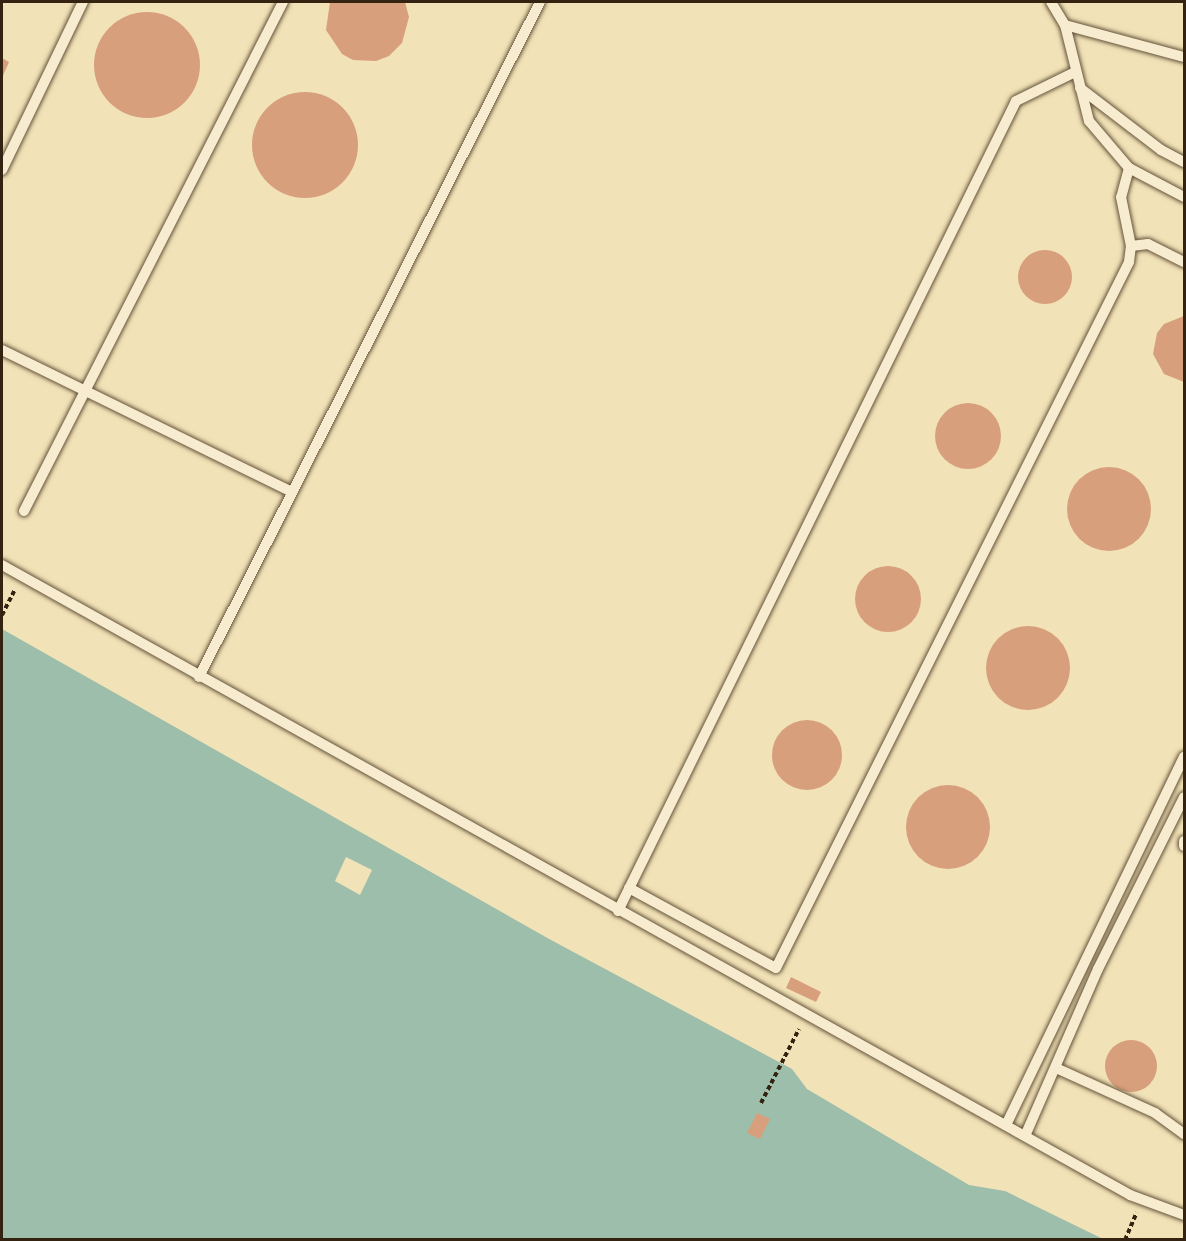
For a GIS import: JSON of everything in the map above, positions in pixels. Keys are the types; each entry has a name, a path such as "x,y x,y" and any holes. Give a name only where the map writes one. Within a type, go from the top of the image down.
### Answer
{"lane":[{"path":"2,170 83,2"},
{"path":"24,511 283,2"},
{"path":"198,677 540,2"},
{"path":"1051,2 1065,25 1089,121 1129,168 1185,197"},
{"path":"1065,25 1114,41 1185,57"},
{"path":"618,911 1016,101 1076,72"},
{"path":"1080,87 1161,150 1185,162"},
{"path":"629,888 776,969 1129,262 1131,246 1121,197 1129,168"},
{"path":"1131,246 1148,244 1185,262"},
{"path":"2,350 292,492"},
{"path":"2,565 198,677 1142,1201 1185,1215"},
{"path":"1006,1125 1185,757"},
{"path":"1025,1136 1098,969 1185,797"},
{"path":"1185,841 1185,846"},
{"path":"1056,1068 1155,1113 1185,1134"}],"path":[{"path":"2,615 21,576"},
{"path":"761,1103 807,1015"},
{"path":"1125,1239 1142,1201"}],"shaded area":[{"path":"2,626 1120,1239 2,1239"}],"pier":[{"path":"2,623 144,699 1123,1240 1103,1239 1005,1191 969,1185 807,1089 792,1069 551,940 2,629"},
{"path":"346,857 372,870 360,895 335,881"}],"building":[{"path":"330,2 405,2 409,17 402,43 389,56 376,61 353,60 342,54 326,30"},
{"path":"147,12 167,16 184,28 196,45 200,65 196,85 184,102 167,114 147,118 127,114 110,102 98,85 94,65 98,45 110,28 127,16"},
{"path":"2,58 9,62 2,78"},
{"path":"305,92 325,96 342,108 354,125 358,145 354,165 342,182 325,194 305,198 285,194 268,182 256,165 252,145 256,125 268,108 285,96"},
{"path":"1045,250 1055,252 1064,258 1070,267 1072,277 1070,287 1064,296 1055,302 1045,304 1035,302 1026,296 1020,287 1018,277 1020,267 1026,258 1035,252"},
{"path":"1184,316 1184,382 1164,374 1153,354 1157,333 1164,324"},
{"path":"968,403 981,406 991,413 998,423 1001,436 998,449 991,459 981,466 968,469 955,466 945,459 938,449 935,436 938,423 945,413 955,406"},
{"path":"1109,467 1125,470 1139,479 1148,493 1151,509 1148,525 1139,539 1125,548 1109,551 1093,548 1079,539 1070,525 1067,509 1070,493 1079,479 1093,470"},
{"path":"888,566 901,569 911,576 918,586 921,599 918,612 911,622 901,629 888,632 875,629 865,622 858,612 855,599 858,586 865,576 875,569"},
{"path":"1028,626 1044,629 1058,638 1067,652 1070,668 1067,684 1058,698 1044,707 1028,710 1012,707 998,698 989,684 986,668 989,652 998,638 1012,629"},
{"path":"807,720 820,723 832,730 839,742 842,755 839,768 832,780 820,787 807,790 794,787 782,780 775,768 772,755 775,742 782,730 794,723"},
{"path":"948,785 964,788 978,797 987,811 990,827 987,843 978,857 964,866 948,869 932,866 918,857 909,843 906,827 909,811 918,797 932,788"},
{"path":"791,977 821,992 816,1002 786,988"},
{"path":"1126,1040 1136,1040 1145,1044 1153,1052 1157,1066 1153,1080 1145,1088 1136,1092 1126,1092 1117,1088 1109,1080 1105,1071 1105,1061 1109,1052 1117,1044"},
{"path":"757,1113 770,1119 760,1139 747,1133"}]}
